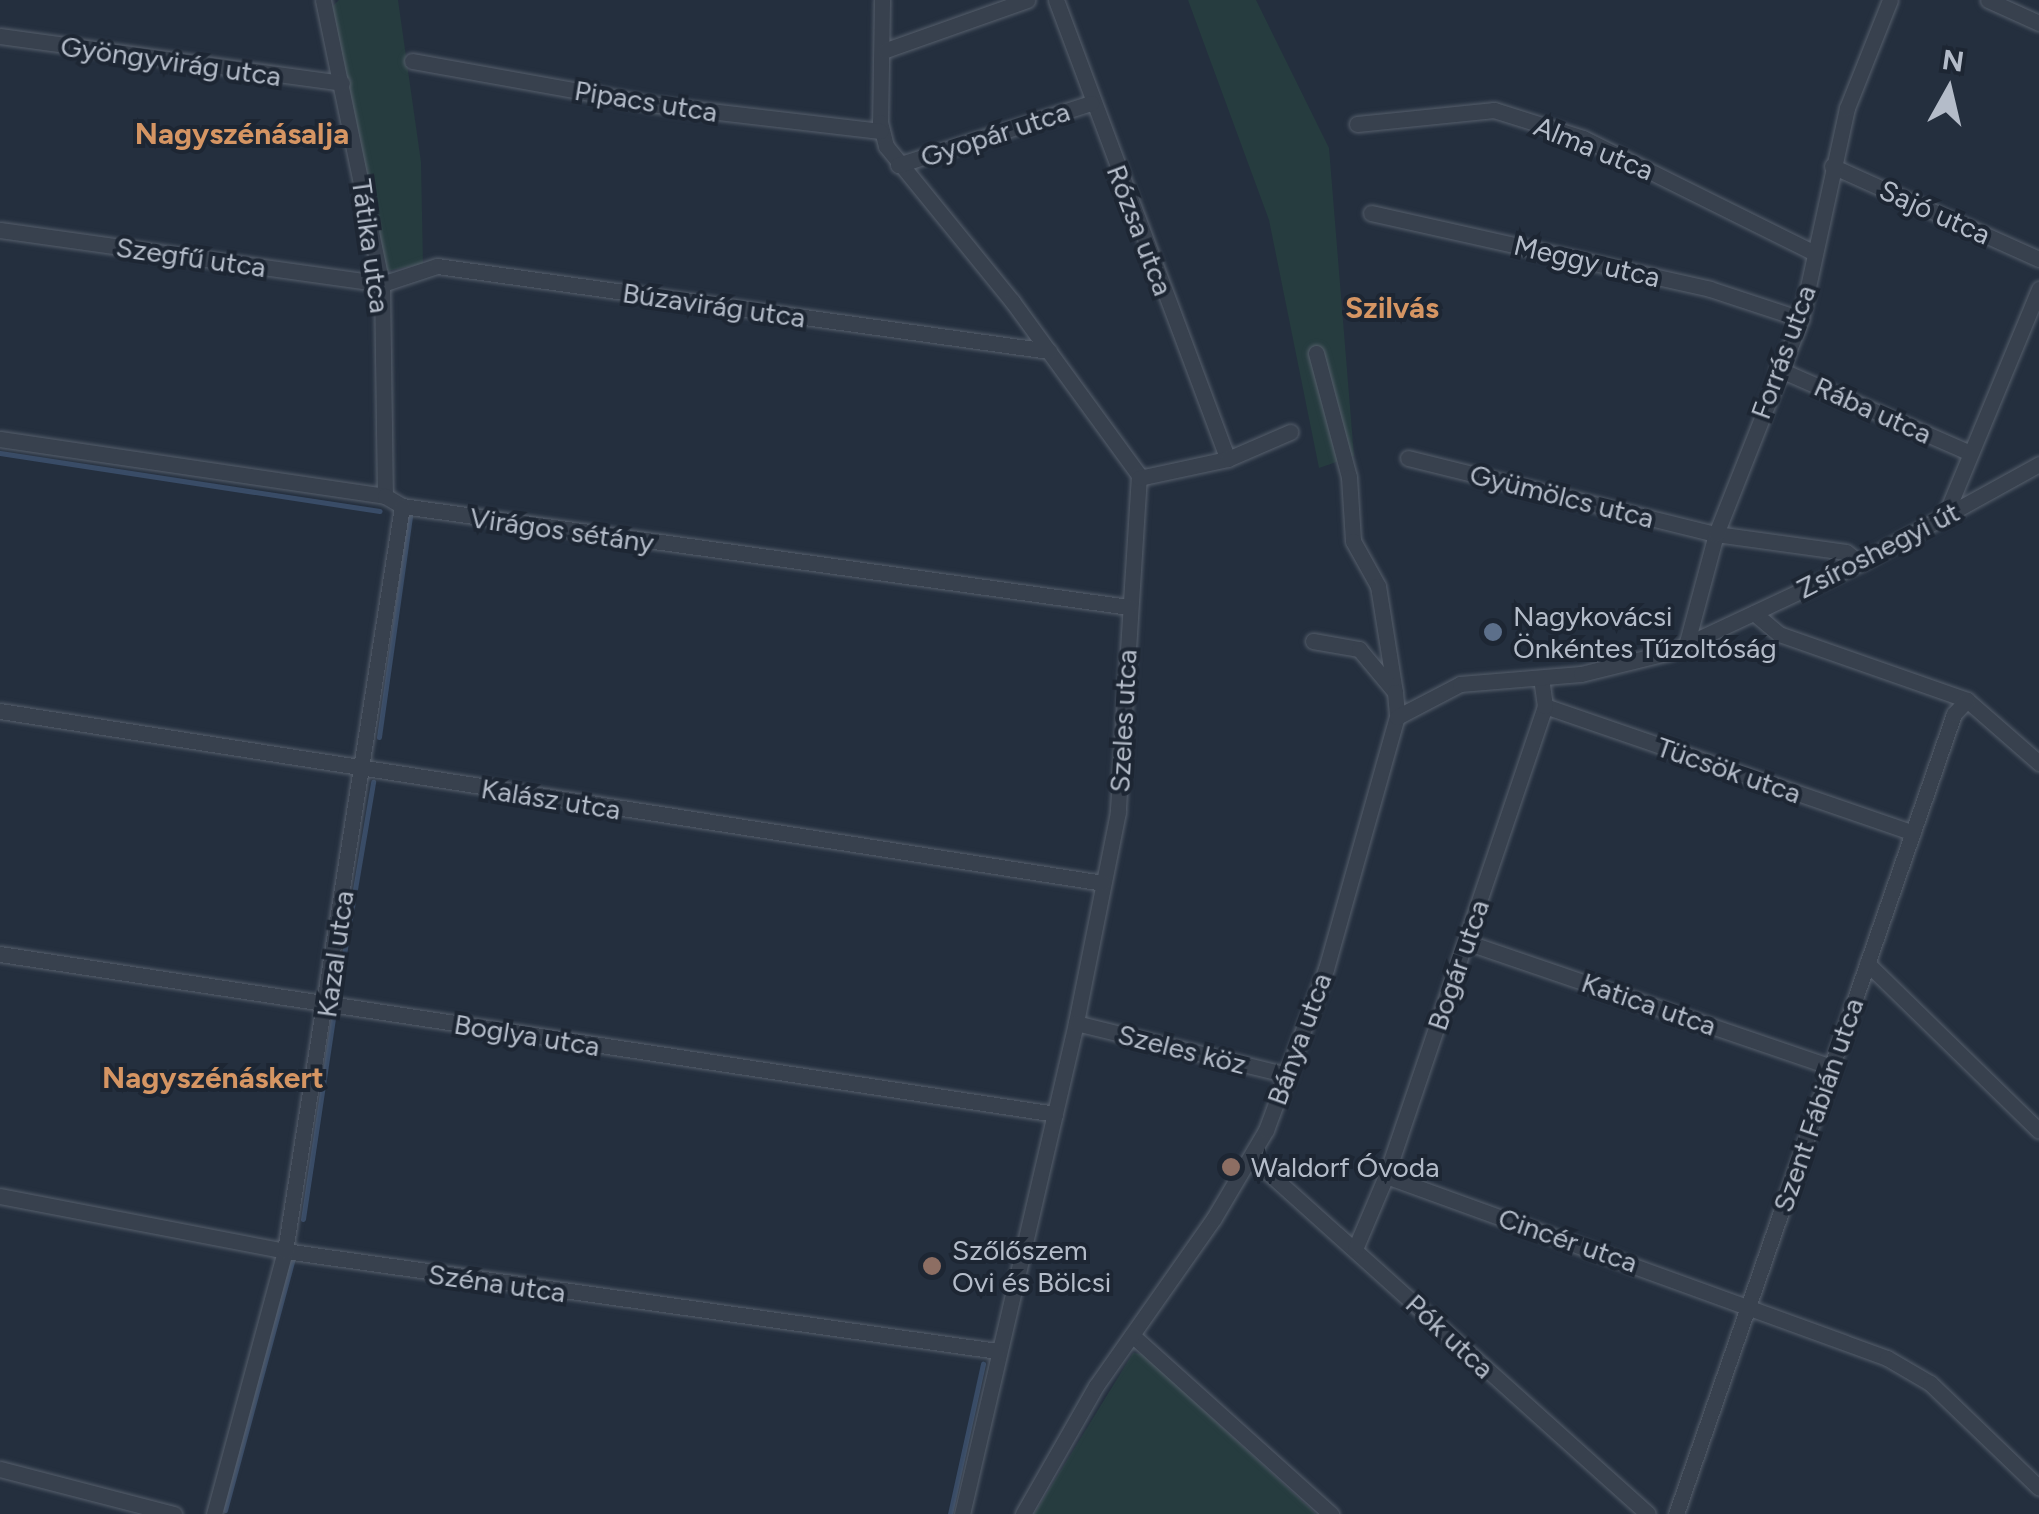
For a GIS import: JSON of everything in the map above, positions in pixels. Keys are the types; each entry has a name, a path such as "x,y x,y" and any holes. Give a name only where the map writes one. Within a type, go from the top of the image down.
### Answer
{"street":[{"name":"Tátika utca","path":"322,0 382,284 385,496"},
{"path":"882,0 886,50 880,131 898,165 1049,351 1139,478 1228,459 1290,432"},
{"path":"886,50 1027,0"},
{"name":"Rózsa utca","path":"1056,0 1091,103 1228,459"},
{"name":"Forrás utca","path":"1686,646 1716,534 1778,369 1801,319 1832,166 1890,0"},
{"path":"1988,0 2039,23"},
{"name":"Gyöngyvirág utca","path":"0,36 342,83"},
{"name":"Pipacs utca","path":"412,60 650,104 880,131"},
{"name":"Gyopár utca","path":"898,165 1091,103"},
{"name":"Alma utca","path":"1358,124 1494,110 1583,138 1815,253"},
{"name":"Sajó utca","path":"1832,166 2039,259"},
{"name":"Meggy utca","path":"1370,213 1710,288 1801,319"},
{"name":"Szegfű utca","path":"0,230 382,284"},
{"name":"Búzavirág utca","path":"382,284 438,266 1049,351"},
{"path":"1945,516 1968,452 2039,290"},
{"path":"1316,353 1349,477 1354,541 1378,586 1397,717"},
{"name":"Rába utca","path":"1778,369 1968,452"},
{"name":"Virágos sétány","path":"0,440 385,496 402,506 1128,607"},
{"name":"Gyümölcs utca","path":"1408,458 1716,534 1836,549 1860,563"},
{"name":"Zsíroshegyi út","path":"1397,717 1448,688 1643,662 1686,646 1860,563 2039,464"},
{"name":"Szeles utca","path":"962,1514 1076,1023 1120,801 1128,607 1139,478"},
{"name":"Kazal utca","path":"214,1514 284,1251 328,1005 402,506"},
{"path":"1754,613 1779,634 1967,700 2039,763"},
{"path":"1313,641 1359,649 1395,692"},
{"name":"Bogár utca","path":"1356,1249 1386,1176 1545,706 1541,678"},
{"name":"Szent Fábián utca","path":"1676,1514 1954,714 1967,700"},
{"name":"Tücsök utca","path":"1545,706 1913,833"},
{"name":"Kalász utca","path":"0,711 1102,883"},
{"name":"Bánya utca","path":"1022,1514 1132,1334 1252,1158 1288,1076 1326,969 1386,740 1397,717"},
{"name":"Katica utca","path":"1466,942 1832,1067"},
{"name":"Boglya utca","path":"0,954 1055,1114"},
{"path":"1868,963 2039,1131"},
{"name":"Szeles köz","path":"1076,1023 1288,1076"},
{"name":"Pók utca","path":"1252,1158 1648,1514"},
{"name":"Cincér utca","path":"1386,1176 1749,1304 1887,1358 1930,1383 2039,1488"},
{"name":"Széna utca","path":"0,1196 284,1251 997,1351"},
{"path":"1132,1334 1331,1514"},
{"path":"0,1470 174,1514"}],"green space":[{"path":"339,0 398,0 421,162 423,264 386,271 330,9"},
{"path":"1188,0 1256,0 1329,148 1354,456 1319,468 1269,220"},
{"path":"1133,1353 1143,1354 1316,1514 1034,1514"}],"waterway":[{"path":"0,453 380,511"},
{"path":"379,737 410,516"},
{"path":"341,972 373,782"},
{"path":"303,1219 333,1019"},
{"path":"225,1510 292,1261"},
{"path":"950,1514 983,1364"}],"place":[{"name":"Nagykovácsi Önkéntes Tűzoltóság","path":"1493,632"},
{"name":"Waldorf Óvoda","path":"1231,1167"},
{"name":"Szőlőszem Ovi és Bölcsi","path":"932,1266"}],"district":[{"name":"Nagyszénásalja","path":"242,134"},
{"name":"Szilvás","path":"1392,308"},
{"name":"Nagyszénáskert","path":"213,1078"}]}
